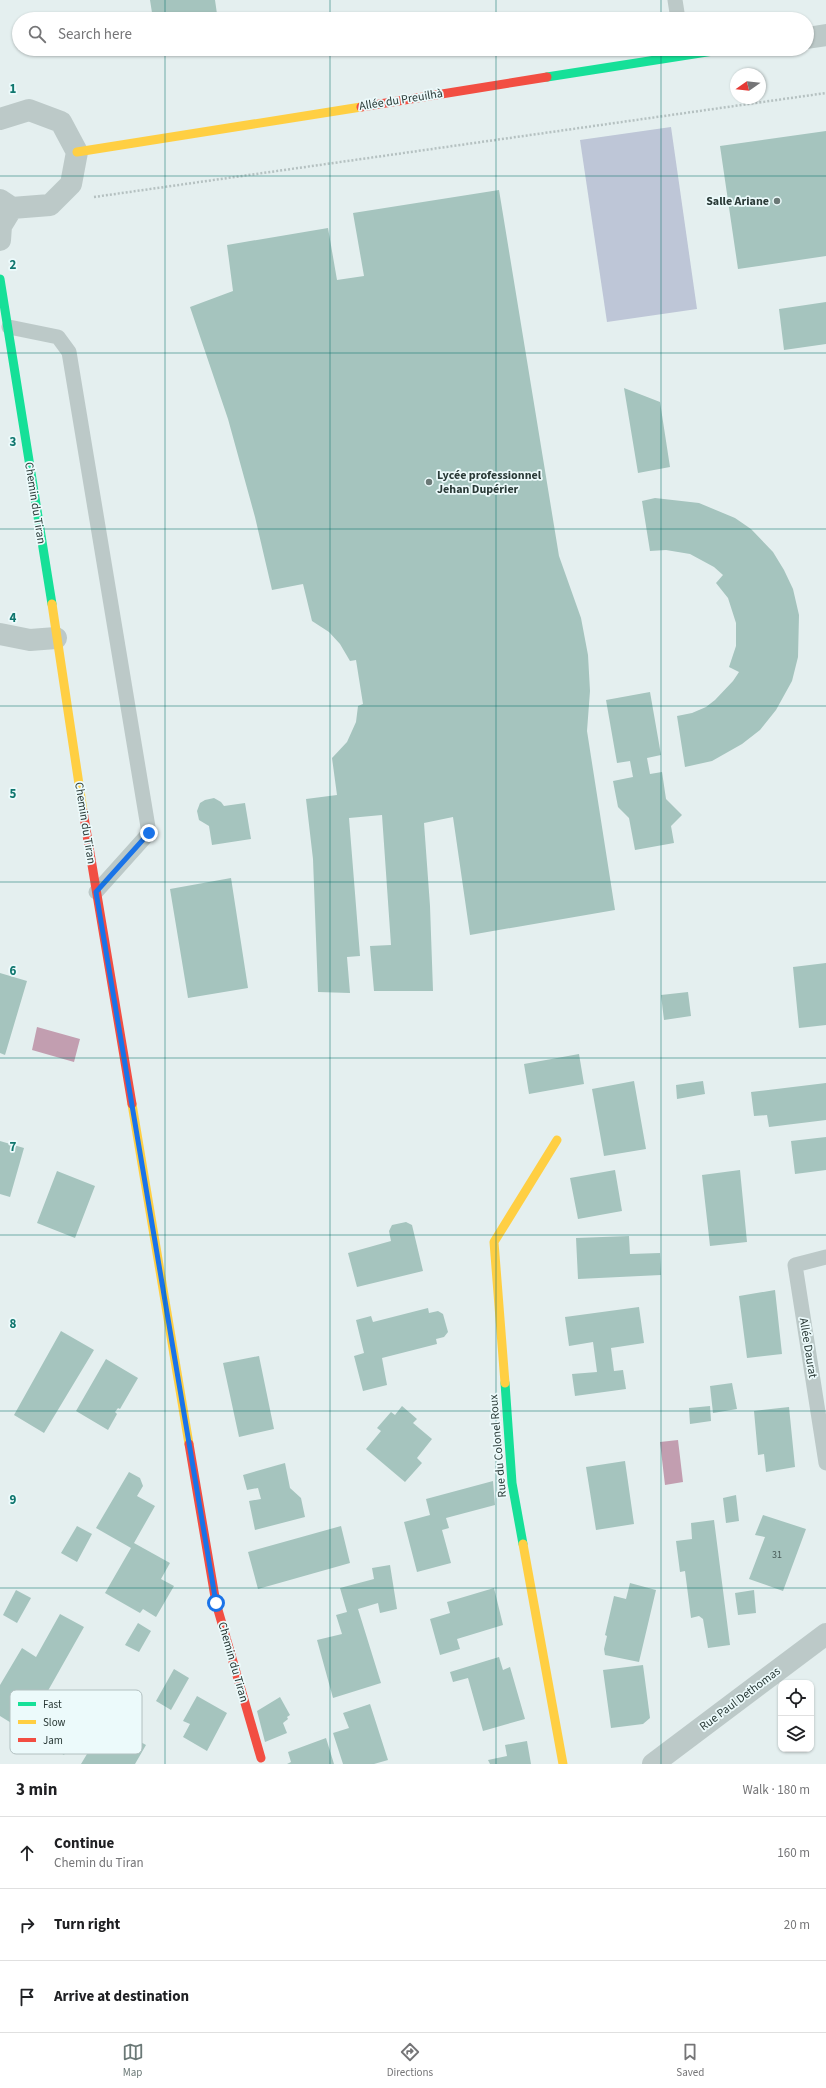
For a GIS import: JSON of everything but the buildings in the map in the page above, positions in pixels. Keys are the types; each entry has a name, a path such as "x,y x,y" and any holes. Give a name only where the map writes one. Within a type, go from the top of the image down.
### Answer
{"street":[{"path":"814,37 826,35"},
{"name":"Allée du Preuilhà","path":"77,152 659,56"},
{"path":"0,119 29,110 60,122 77,152 71,184 50,205 6,204 0,240"},
{"name":"Chemin du Tiran","path":"0,279 9,327 96,892 216,1603 262,1761"},
{"path":"0,634 30,640 56,638"},
{"name":"Rue du Colonel Roux","path":"557,1140 494,1242 512,1483 563,1764"},
{"name":"Rue Paul Dethomas","path":"653,1764 826,1634"}],"lane":[{"path":"675,0 677,12"},
{"path":"9,327 58,337 69,352 149,833 96,892"},
{"name":"Allée Daurat","path":"826,1257 796,1265 826,1463"}],"path":[{"path":"71,184 86,198 826,93"}],"shaded area":[{"path":"671,127 697,309 607,322 580,140"},
{"path":"37,1027 80,1039 74,1062 32,1050"},
{"path":"678,1440 683,1482 665,1485 660,1442"}],"traffic: fast":[{"path":"547,77 681,56"},
{"path":"0,279 52,604"},
{"path":"505,1383 512,1483 523,1544"}],"traffic: slow":[{"path":"77,152 361,107"},
{"path":"52,604 83,811"},
{"path":"132,1104 189,1444"},
{"path":"505,1383 494,1242 557,1140"},
{"path":"523,1544 563,1764"}],"traffic: jam":[{"path":"361,107 547,77"},
{"path":"83,811 132,1104"},
{"path":"189,1444 216,1603 261,1758"}],"place":[{"name":"Salle Ariane","path":"777,201"},
{"name":"Lycée professionnel Jehan Dupérier","path":"429,482"}],"route":[{"path":"149,833 96,892 216,1603"}]}
